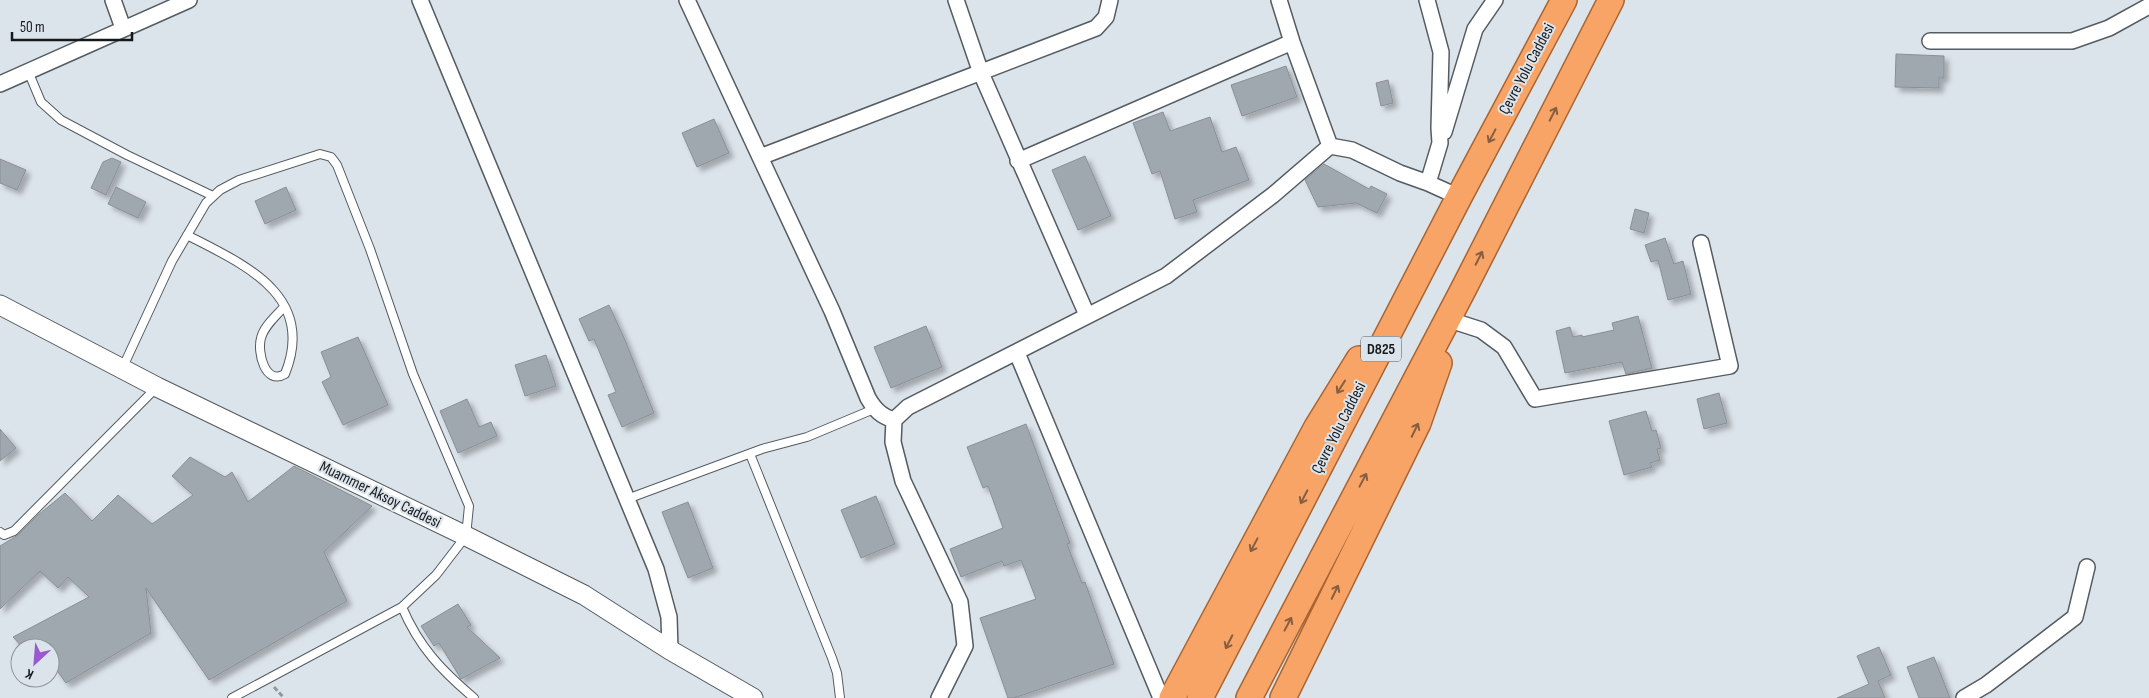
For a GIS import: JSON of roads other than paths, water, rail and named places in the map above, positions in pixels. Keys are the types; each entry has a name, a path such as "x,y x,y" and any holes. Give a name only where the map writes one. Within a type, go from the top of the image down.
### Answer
{"highway":[{"name":"Çevre Yolu Caddesi","path":"1200,698 1459,197 1564,0"},
{"name":"D825","path":"1249,698 1463,290 1611,0"},
{"path":"1172,698 1317,427 1459,197"},
{"path":"1282,698 1418,423 1463,290"}],"street":[{"path":"113,0 123,28"},
{"path":"0,84 189,0"},
{"path":"420,0 656,568 669,618 670,650"},
{"path":"688,0 832,311 874,409 884,417 894,420"},
{"path":"956,0 981,73 1087,315"},
{"path":"760,157 1096,28 1106,17 1110,0"},
{"path":"1279,0 1292,42 1330,146"},
{"path":"1427,0 1441,52 1440,143"},
{"path":"1428,183 1475,29 1495,0"},
{"path":"1930,41 2072,42 2109,28 2149,6"},
{"path":"1018,160 1292,42"},
{"path":"1330,146 1352,150 1400,173 1459,197"},
{"path":"939,698 965,646 960,602 903,481 893,442 894,420 908,407 1166,276 1274,195 1330,146"},
{"path":"1453,321 1481,330 1504,346 1536,399 1730,366 1701,244"},
{"name":"Muammer Aksoy Caddesi","path":"0,305 157,387 584,595 670,650 753,698"},
{"path":"1017,353 1161,698"},
{"path":"1964,698 1986,685 2075,617 2087,567"}],"lane":[{"path":"28,71 41,102 61,120 127,156 213,196"},
{"path":"122,369 187,235 200,211 213,196 239,180 320,154 331,157 337,165 370,249 413,374 469,506 466,536 436,576 402,607 232,698"},
{"path":"187,235 245,265 266,281 284,307 292,333 292,351 285,374 276,377 269,374 264,366 259,345 264,330 284,307"},
{"path":"0,532 4,535 14,530 157,387"},
{"path":"627,498 750,454 807,437 874,409"},
{"path":"750,454 832,658 837,672 840,698"},
{"path":"402,607 415,635 432,659 474,698"}]}
